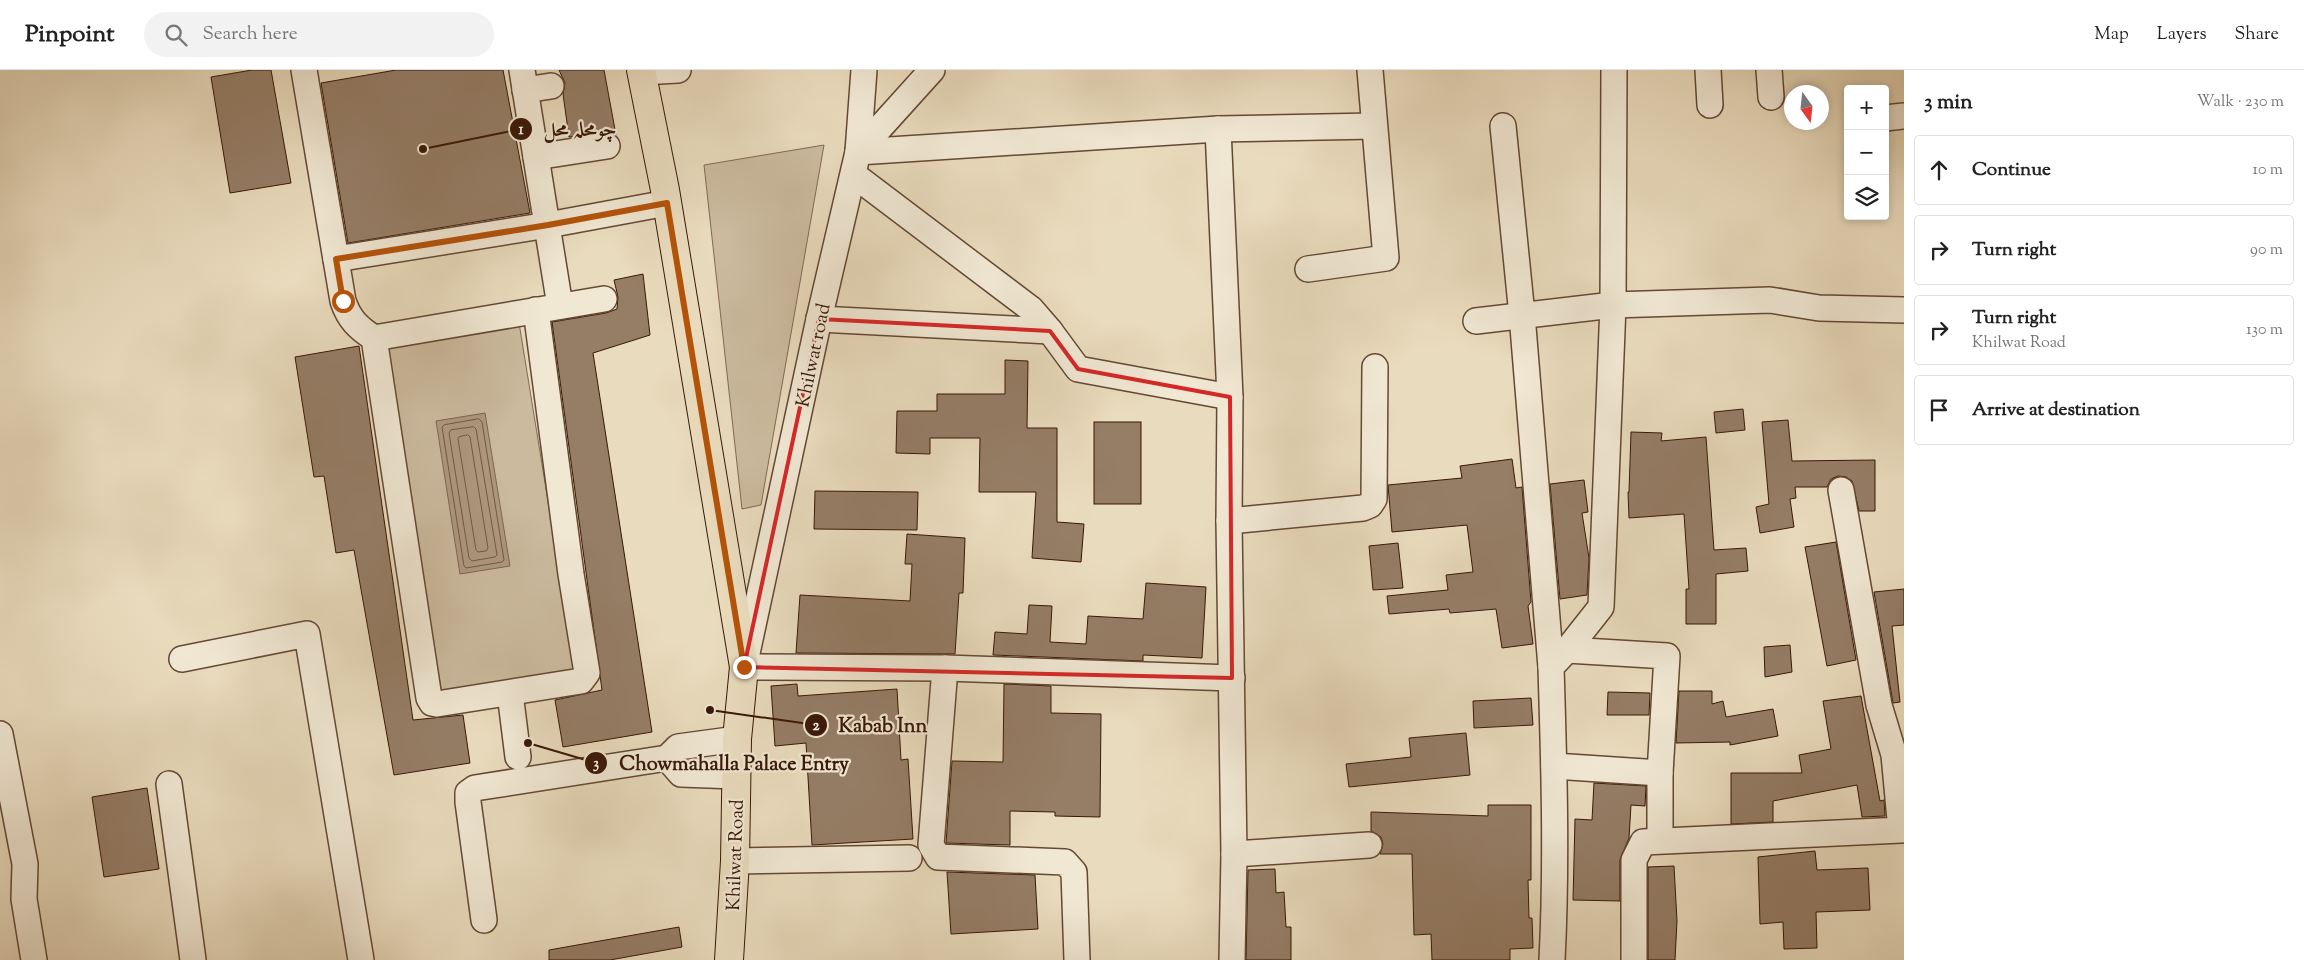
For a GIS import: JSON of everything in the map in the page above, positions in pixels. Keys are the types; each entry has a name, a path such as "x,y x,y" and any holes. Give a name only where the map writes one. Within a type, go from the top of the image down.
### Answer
{"main road":[{"name":"Khilwat Road","path":"641,71 667,203 744,667 737,739 735,862 729,960"}],"street":[{"path":"304,70 343,301 348,316 360,329 374,338 604,299"},
{"path":"641,71 678,70"},
{"path":"856,163 864,70"},
{"name":"Khilwat road","path":"744,667 819,319 856,163 932,70"},
{"path":"1308,269 1386,258 1370,70"},
{"path":"1559,659 1601,607 1613,305 1614,70"},
{"path":"1708,70 1710,105"},
{"path":"1769,70 1771,97"},
{"path":"551,86 523,80 560,306"},
{"path":"1889,118 1904,116"},
{"path":"856,163 1218,129 1374,126"},
{"path":"1503,126 1559,659 1554,766 1554,916 1552,960"},
{"path":"1218,129 1230,397 1228,521 1234,854 1232,960"},
{"path":"536,157 606,146"},
{"path":"856,163 1031,309 1078,369 1230,397"},
{"path":"336,259 548,225 667,203"},
{"path":"1476,321 1613,305 1770,300 1819,308 1904,310"},
{"path":"374,338 432,703 437,704 581,681 587,673 571,574 536,310"},
{"path":"819,319 1050,331"},
{"path":"1228,521 1363,508 1370,505 1374,499 1375,367"},
{"path":"1634,960 1634,860 1643,842 1903,830 1894,755 1880,705 1841,490"},
{"path":"182,659 307,634 361,960"},
{"path":"1559,659 1667,656 1660,773 1660,840"},
{"path":"744,667 946,668 1232,678"},
{"path":"946,668 932,845 934,852 938,857 1065,862 1074,872 1078,960"},
{"path":"510,693 520,772"},
{"path":"0,734 5,793 25,864 24,899 34,960"},
{"path":"484,920 468,793 475,788 520,772 667,758 678,747 737,739"},
{"path":"667,758 681,774 736,776"},
{"path":"1554,766 1660,773"},
{"path":"169,784 193,960"},
{"path":"1234,854 1369,845"},
{"path":"735,862 909,858"}],"highlighted area":[{"path":"819,319 1050,331 1078,369 1230,397 1232,678 744,667"}],"shaded area":[{"path":"824,145 761,505 742,509 704,165"},
{"path":"519,323 576,673 442,695 385,345"}],"water":[{"path":"485,413 510,566 460,574 436,421"}],"building":[{"path":"252,70 271,70 291,183 230,193 211,77"},
{"path":"396,70 503,70 530,213 348,243 321,83"},
{"path":"559,70 604,70 616,135 605,132 569,137 563,94 565,83"},
{"path":"643,274 650,335 593,353 652,732 563,747 555,700 602,690 552,322 606,313 617,309 618,297 614,280"},
{"path":"359,346 413,720 463,715 470,763 394,775 354,550 336,553 324,476 314,477 295,357"},
{"path":"1005,360 1028,361 1027,428 1057,428 1057,522 1084,524 1081,562 1032,558 1036,492 979,492 980,438 930,438 930,454 896,453 897,411 937,411 937,394 1005,394"},
{"path":"1743,409 1745,430 1716,433 1714,412"},
{"path":"1788,420 1792,461 1875,460 1875,511 1859,511 1852,481 1846,477 1838,476 1831,479 1827,487 1795,487 1796,498 1790,499 1794,527 1760,533 1756,507 1769,504 1762,422"},
{"path":"1094,422 1141,422 1141,504 1094,504"},
{"path":"1631,432 1662,433 1661,441 1706,437 1714,550 1746,548 1748,571 1716,574 1716,624 1686,624 1686,589 1689,589 1684,514 1629,518 1628,492"},
{"path":"1512,459 1516,488 1522,487 1531,602 1528,606 1533,644 1502,648 1496,609 1450,613 1449,609 1389,614 1387,596 1448,590 1446,575 1473,572 1467,525 1392,532 1388,485 1462,478 1460,466"},
{"path":"1584,480 1588,512 1582,513 1589,558 1587,595 1560,599 1550,484"},
{"path":"815,491 918,492 917,530 814,529"},
{"path":"907,534 965,538 963,593 959,593 955,654 796,653 800,595 910,601 912,564 905,564"},
{"path":"1836,542 1856,660 1827,666 1805,547"},
{"path":"1398,543 1403,588 1373,590 1369,546"},
{"path":"1146,583 1206,587 1202,658 1143,655 1143,661 993,655 995,632 1027,634 1029,605 1052,606 1050,642 1086,644 1088,616 1143,619"},
{"path":"1904,589 1904,625 1892,626 1900,702 1893,703 1874,592"},
{"path":"1790,645 1792,672 1765,677 1764,647"},
{"path":"797,684 798,696 897,689 901,760 908,759 913,839 812,845 806,743 775,746 771,686"},
{"path":"1004,684 1051,686 1051,713 1101,714 1100,817 1055,816 1055,812 1010,811 1010,845 946,843 952,761 1003,762"},
{"path":"1679,691 1712,691 1712,704 1723,701 1726,717 1773,709 1778,736 1730,745 1730,742 1676,743"},
{"path":"1608,692 1650,693 1649,715 1607,715"},
{"path":"1861,696 1880,801 1884,800 1885,816 1862,817 1857,785 1773,801 1773,822 1731,824 1731,773 1802,773 1799,755 1831,749 1823,701"},
{"path":"1531,698 1533,725 1474,728 1473,701"},
{"path":"1466,733 1470,775 1349,787 1346,764 1411,757 1409,738"},
{"path":"1594,783 1646,786 1645,806 1631,805 1629,838 1620,860 1620,901 1573,900 1575,819 1592,820"},
{"path":"147,788 159,869 104,877 92,797"},
{"path":"1488,805 1531,805 1531,880 1528,880 1529,918 1532,918 1533,948 1510,949 1510,960 1432,960 1431,934 1414,935 1412,854 1380,854 1383,844 1381,837 1371,831 1371,812 1488,816"},
{"path":"1815,851 1817,870 1868,868 1870,910 1816,912 1817,948 1784,949 1783,922 1760,924 1758,857"},
{"path":"1674,866 1677,921 1675,960 1648,960 1648,867"},
{"path":"1275,869 1276,893 1284,892 1286,927 1291,927 1291,960 1246,960 1248,870"},
{"path":"947,872 1035,875 1038,929 951,934"},
{"path":"679,927 682,947 610,960 549,960 549,950"}],"place":[{"name":"چومحلہ محل","path":"423,149"},
{"name":"Kabab Inn","path":"710,710"},
{"name":"Chowmahalla Palace Entry","path":"528,743"}],"route":[{"path":"343,301 336,259 548,225 667,203 744,667"}]}
